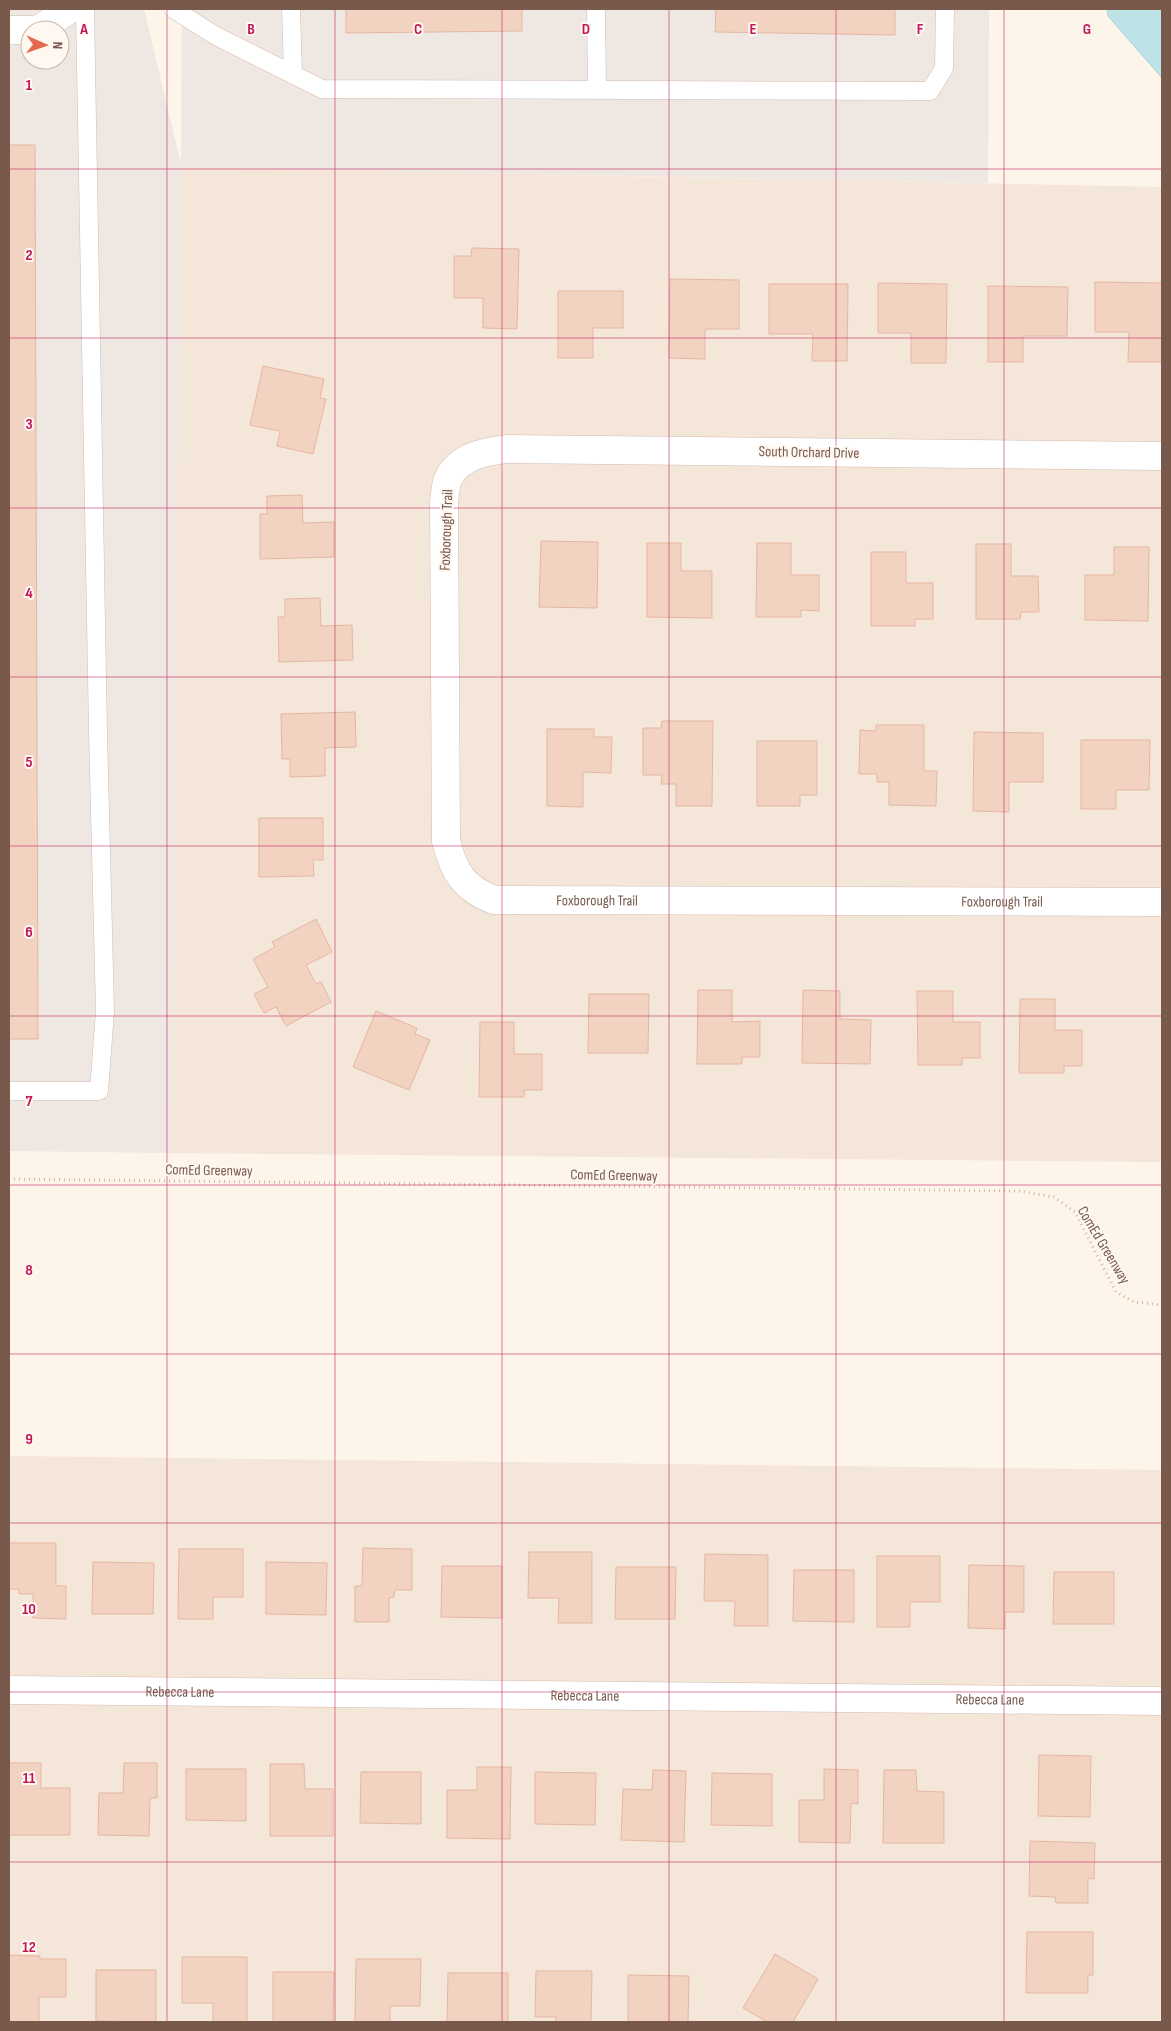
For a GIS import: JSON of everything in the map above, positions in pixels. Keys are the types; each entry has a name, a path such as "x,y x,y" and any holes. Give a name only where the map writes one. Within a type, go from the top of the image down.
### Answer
{"street":[{"path":"53,20 70,9"},
{"name":"South Orchard Drive","path":"460,464 479,453 506,449 1162,456"},
{"name":"Foxborough Trail","path":"460,464 448,480 444,503 446,842 452,863 463,881 477,894 494,900 1162,902"},
{"name":"Rebecca Lane","path":"9,1690 1162,1701"}],"lane":[{"path":"9,1091 99,1091 105,1011 85,9"},
{"path":"174,9 216,36 322,89 930,91 944,68 945,9"},
{"path":"291,9 293,74"},
{"path":"596,9 598,90"}],"path":[{"name":"ComEd Greenway","path":"9,1179 1020,1191 1054,1197 1075,1212 1116,1292 1134,1302 1162,1305"}],"shaded area":[{"path":"9,9 144,9 181,164 182,9 989,9 988,183 181,167 172,1153 9,1151"},
{"path":"181,167 1162,187 1162,1162 172,1153"},
{"path":"9,1456 1162,1470 1162,2022 9,2022"}],"water":[{"path":"1107,9 1162,9 1162,78 1108,16"}],"building":[{"path":"346,9 522,9 522,31 346,33"},
{"path":"716,9 895,9 895,35 715,32"},
{"path":"9,145 35,145 38,1039 9,1039"},
{"path":"472,248 519,249 517,329 483,328 483,298 454,298 454,256 471,256"},
{"path":"670,279 739,280 739,329 705,329 705,359 669,358"},
{"path":"1095,282 1162,283 1162,362 1128,362 1129,332 1095,332"},
{"path":"878,283 947,284 946,363 911,363 911,333 878,333"},
{"path":"769,284 848,284 847,361 812,361 813,334 769,334"},
{"path":"988,286 1068,287 1067,336 1023,336 1023,362 988,362"},
{"path":"558,291 623,291 623,328 593,328 593,358 558,358"},
{"path":"263,366 324,379 320,398 326,399 313,454 277,446 280,431 250,425"},
{"path":"302,495 303,523 334,522 334,557 260,559 260,514 267,514 267,496"},
{"path":"541,541 598,542 597,608 539,607"},
{"path":"647,543 681,543 681,571 712,571 712,618 647,617"},
{"path":"757,543 791,543 791,575 819,575 819,611 801,610 801,617 756,617"},
{"path":"976,544 1011,544 1011,576 1038,576 1039,612 1021,612 1020,619 976,619"},
{"path":"1114,547 1149,547 1148,621 1085,620 1085,575 1114,575"},
{"path":"871,552 906,552 906,583 933,583 933,619 915,619 915,626 871,626"},
{"path":"320,598 321,626 352,625 353,660 279,662 278,617 285,617 285,599"},
{"path":"355,712 356,747 325,748 325,776 290,777 290,759 282,759 281,714"},
{"path":"662,721 713,721 712,806 676,806 676,784 661,784 662,775 643,775 643,728 661,728"},
{"path":"876,725 924,725 924,771 937,771 936,806 889,805 889,782 877,782 877,774 859,774 860,730 876,731"},
{"path":"547,729 594,729 594,737 612,737 611,773 583,772 583,807 547,806"},
{"path":"974,732 1043,733 1043,782 1009,782 1009,812 973,811"},
{"path":"1081,740 1150,740 1149,790 1116,790 1116,809 1081,809"},
{"path":"757,741 817,741 817,795 800,795 800,806 757,806"},
{"path":"259,818 323,818 323,860 313,860 314,876 259,877"},
{"path":"316,919 332,952 306,965 316,984 321,982 331,1002 286,1026 276,1007 264,1013 254,994 268,987 253,959 275,947 272,942"},
{"path":"698,990 732,990 732,1022 760,1021 760,1057 742,1057 742,1064 697,1064"},
{"path":"803,990 840,991 840,1019 871,1020 870,1064 802,1063"},
{"path":"917,991 953,991 953,1022 980,1022 980,1058 962,1058 962,1065 918,1065"},
{"path":"589,994 649,994 648,1053 588,1053"},
{"path":"1020,999 1055,999 1055,1030 1082,1030 1082,1066 1064,1066 1064,1073 1019,1073"},
{"path":"376,1011 417,1028 415,1034 430,1040 409,1090 353,1067"},
{"path":"480,1022 514,1022 514,1054 542,1054 542,1090 524,1090 524,1097 479,1097"},
{"path":"9,1543 56,1543 56,1586 66,1586 66,1619 33,1618 33,1594 19,1594 19,1589 9,1589"},
{"path":"363,1548 412,1549 412,1590 395,1590 394,1597 389,1598 389,1622 355,1622 355,1586 362,1586"},
{"path":"179,1549 243,1549 243,1597 213,1597 213,1619 178,1619"},
{"path":"529,1552 592,1552 592,1623 558,1623 559,1598 528,1598"},
{"path":"705,1554 768,1555 768,1626 734,1626 735,1601 704,1601"},
{"path":"877,1556 940,1556 940,1602 910,1602 910,1627 877,1627"},
{"path":"93,1562 154,1563 153,1614 92,1614"},
{"path":"266,1562 327,1563 326,1615 266,1614"},
{"path":"969,1565 1024,1566 1024,1612 1005,1612 1005,1629 968,1628"},
{"path":"442,1566 502,1566 502,1618 441,1617"},
{"path":"616,1567 676,1567 675,1619 615,1619"},
{"path":"794,1570 854,1570 854,1622 793,1621"},
{"path":"1054,1572 1114,1572 1114,1624 1053,1624"},
{"path":"1039,1755 1091,1756 1090,1817 1038,1816"},
{"path":"9,1763 41,1763 41,1788 70,1788 70,1835 9,1835"},
{"path":"124,1763 157,1763 157,1798 150,1798 149,1836 98,1835 99,1793 123,1793"},
{"path":"270,1764 304,1764 305,1789 333,1789 333,1836 270,1836"},
{"path":"477,1767 511,1767 510,1839 447,1838 447,1790 477,1790"},
{"path":"186,1769 246,1769 246,1821 186,1820"},
{"path":"824,1769 858,1770 858,1804 851,1803 850,1843 799,1842 799,1800 824,1800"},
{"path":"653,1770 686,1771 684,1842 621,1840 623,1789 652,1790"},
{"path":"884,1770 916,1770 917,1791 944,1792 944,1843 883,1843"},
{"path":"361,1772 421,1772 421,1824 360,1823"},
{"path":"535,1772 596,1773 595,1825 535,1824"},
{"path":"712,1773 772,1774 772,1826 711,1825"},
{"path":"1030,1841 1095,1843 1094,1879 1088,1878 1088,1903 1056,1903 1055,1897 1029,1896"},
{"path":"1027,1932 1093,1932 1093,1975 1088,1975 1088,1993 1026,1993"},
{"path":"775,1954 818,1979 793,2022 767,2022 743,2008"},
{"path":"9,1955 40,1956 40,1959 66,1959 66,1997 39,1997 39,2022 9,2022"},
{"path":"182,1957 247,1957 247,2022 213,2022 213,2003 182,2003"},
{"path":"356,1959 421,1959 420,2006 390,2006 390,2022 355,2022"},
{"path":"96,1970 156,1970 156,2022 96,2021"},
{"path":"536,1971 592,1971 591,2022 556,2022 556,2017 535,2017"},
{"path":"273,1972 334,1972 333,2022 273,2022"},
{"path":"448,1973 508,1973 508,2022 447,2022"},
{"path":"628,1975 689,1976 688,2022 628,2022"}]}
